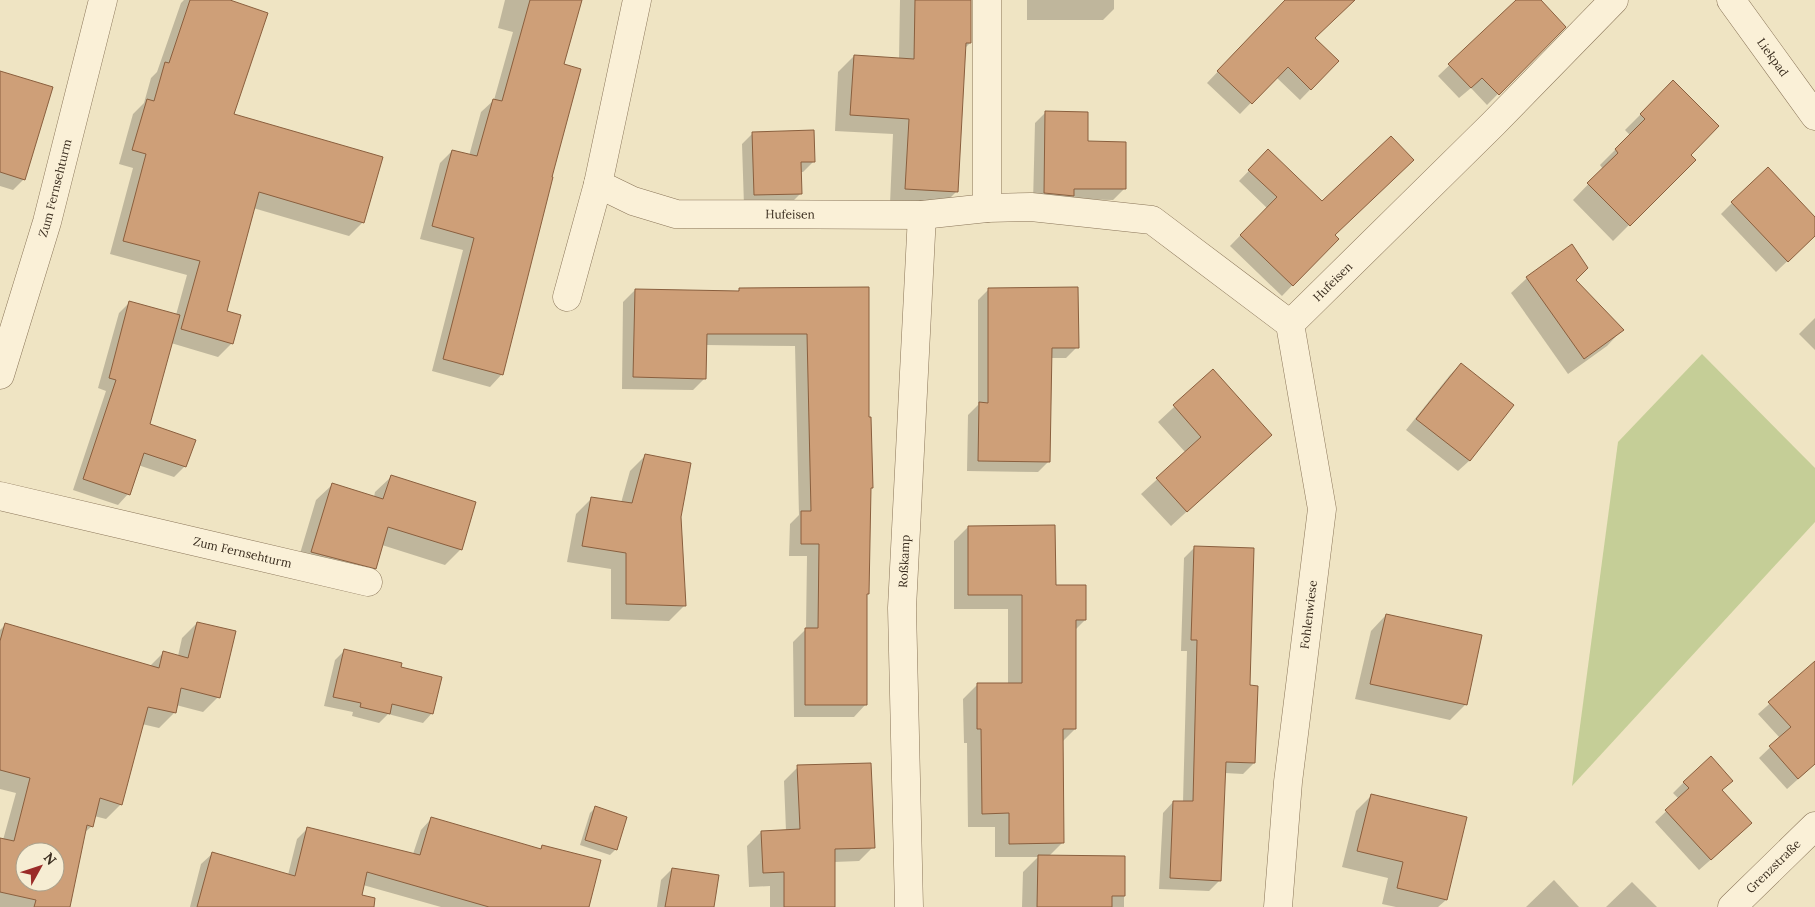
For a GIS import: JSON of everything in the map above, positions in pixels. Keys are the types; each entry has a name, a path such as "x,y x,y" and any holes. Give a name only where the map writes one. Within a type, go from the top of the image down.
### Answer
{"street":[{"name":"Zum Fernsehturm","path":"0,375 47,222 103,0"},
{"path":"567,297 598,184 637,0"},
{"path":"987,0 988,208"},
{"name":"Hufeisen","path":"598,184 633,201 676,214 922,215 988,208 1031,207 1152,220 1290,324 1494,124 1614,0"},
{"name":"Liekpad","path":"1731,0 1815,116"},
{"name":"Roßkamp","path":"909,907 902,608 922,215"},
{"name":"Fohlenwiese","path":"1278,907 1288,782 1322,509 1290,324"},
{"name":"Zum Fernsehturm","path":"0,496 368,582"},
{"name":"Grenzstraße","path":"1732,907 1815,826"}],"green space":[{"path":"1702,354 1815,468 1815,522 1572,786 1618,442"}],"building":[{"path":"190,0 230,0 268,13 234,114 383,157 364,223 259,192 227,311 241,315 233,344 181,329 200,261 123,241 146,154 132,150 147,99 154,101 165,62 169,63"},
{"path":"530,0 582,0 564,64 581,69 503,375 443,359 474,238 432,226 452,150 477,156 493,99 502,101"},
{"path":"915,0 971,0 971,43 966,43 958,192 905,189 909,119 850,115 854,55 914,59"},
{"path":"1285,0 1355,0 1315,38 1339,61 1311,90 1288,67 1252,104 1217,71"},
{"path":"1516,0 1541,0 1566,27 1499,95 1482,78 1471,88 1448,64"},
{"path":"0,71 53,87 25,180 0,172"},
{"path":"1673,80 1719,126 1691,155 1696,160 1630,226 1587,183 1618,153 1615,149 1645,119 1640,114"},
{"path":"1045,111 1088,112 1088,141 1126,142 1126,189 1074,189 1074,196 1044,193"},
{"path":"814,130 815,162 801,162 802,194 754,195 752,132"},
{"path":"1391,136 1414,160 1335,235 1339,239 1293,286 1240,235 1277,197 1248,170 1268,149 1322,201"},
{"path":"1768,167 1815,217 1815,236 1788,262 1731,202"},
{"path":"1572,244 1588,268 1576,280 1624,330 1584,359 1526,277"},
{"path":"869,287 869,417 871,417 873,488 871,488 869,594 867,594 867,705 805,705 805,628 818,628 819,544 801,544 801,511 811,511 807,334 707,334 706,379 633,377 635,289 739,291 739,288"},
{"path":"1078,287 1079,348 1052,348 1050,462 978,461 979,402 988,403 988,288"},
{"path":"129,301 180,315 150,424 196,440 186,467 144,453 130,495 83,479 116,380 109,378"},
{"path":"1461,363 1514,405 1470,461 1416,419"},
{"path":"1213,369 1272,435 1187,512 1156,478 1201,437 1173,405"},
{"path":"645,454 691,463 681,517 686,606 626,604 626,553 582,546 591,497 632,503"},
{"path":"391,475 476,502 462,550 388,527 376,569 311,552 332,483 383,499"},
{"path":"1055,525 1056,585 1086,585 1086,620 1076,620 1076,729 1063,729 1064,843 1009,844 1009,813 982,814 981,729 977,729 977,683 1022,683 1022,595 968,595 968,526"},
{"path":"1194,546 1254,548 1250,685 1258,686 1255,763 1226,762 1221,881 1170,878 1173,801 1193,801 1197,640 1191,640"},
{"path":"1386,614 1482,635 1467,705 1370,684"},
{"path":"197,622 236,631 220,698 181,688 176,713 148,707 122,805 100,798 93,827 87,825 70,907 34,907 36,900 0,892 0,838 14,841 30,778 0,770 0,641 5,623 159,668 163,651 188,658"},
{"path":"344,649 402,663 401,667 442,677 433,714 392,704 390,714 360,707 361,703 333,697"},
{"path":"1815,661 1815,764 1798,779 1769,746 1791,727 1768,702"},
{"path":"1711,756 1733,781 1722,790 1752,823 1711,860 1665,810 1689,788 1683,782"},
{"path":"871,763 875,848 835,849 835,907 784,907 784,872 763,873 761,831 800,829 797,765"},
{"path":"1371,794 1467,817 1447,900 1397,888 1403,862 1357,851"},
{"path":"595,806 627,817 617,850 585,840"},
{"path":"431,817 541,849 542,845 601,860 589,907 489,907 367,872 362,895 375,898 374,907 197,907 212,852 295,876 307,827 420,855"},
{"path":"1038,855 1125,856 1125,896 1112,896 1112,907 1037,907"},
{"path":"672,868 719,875 714,907 665,907"}]}
